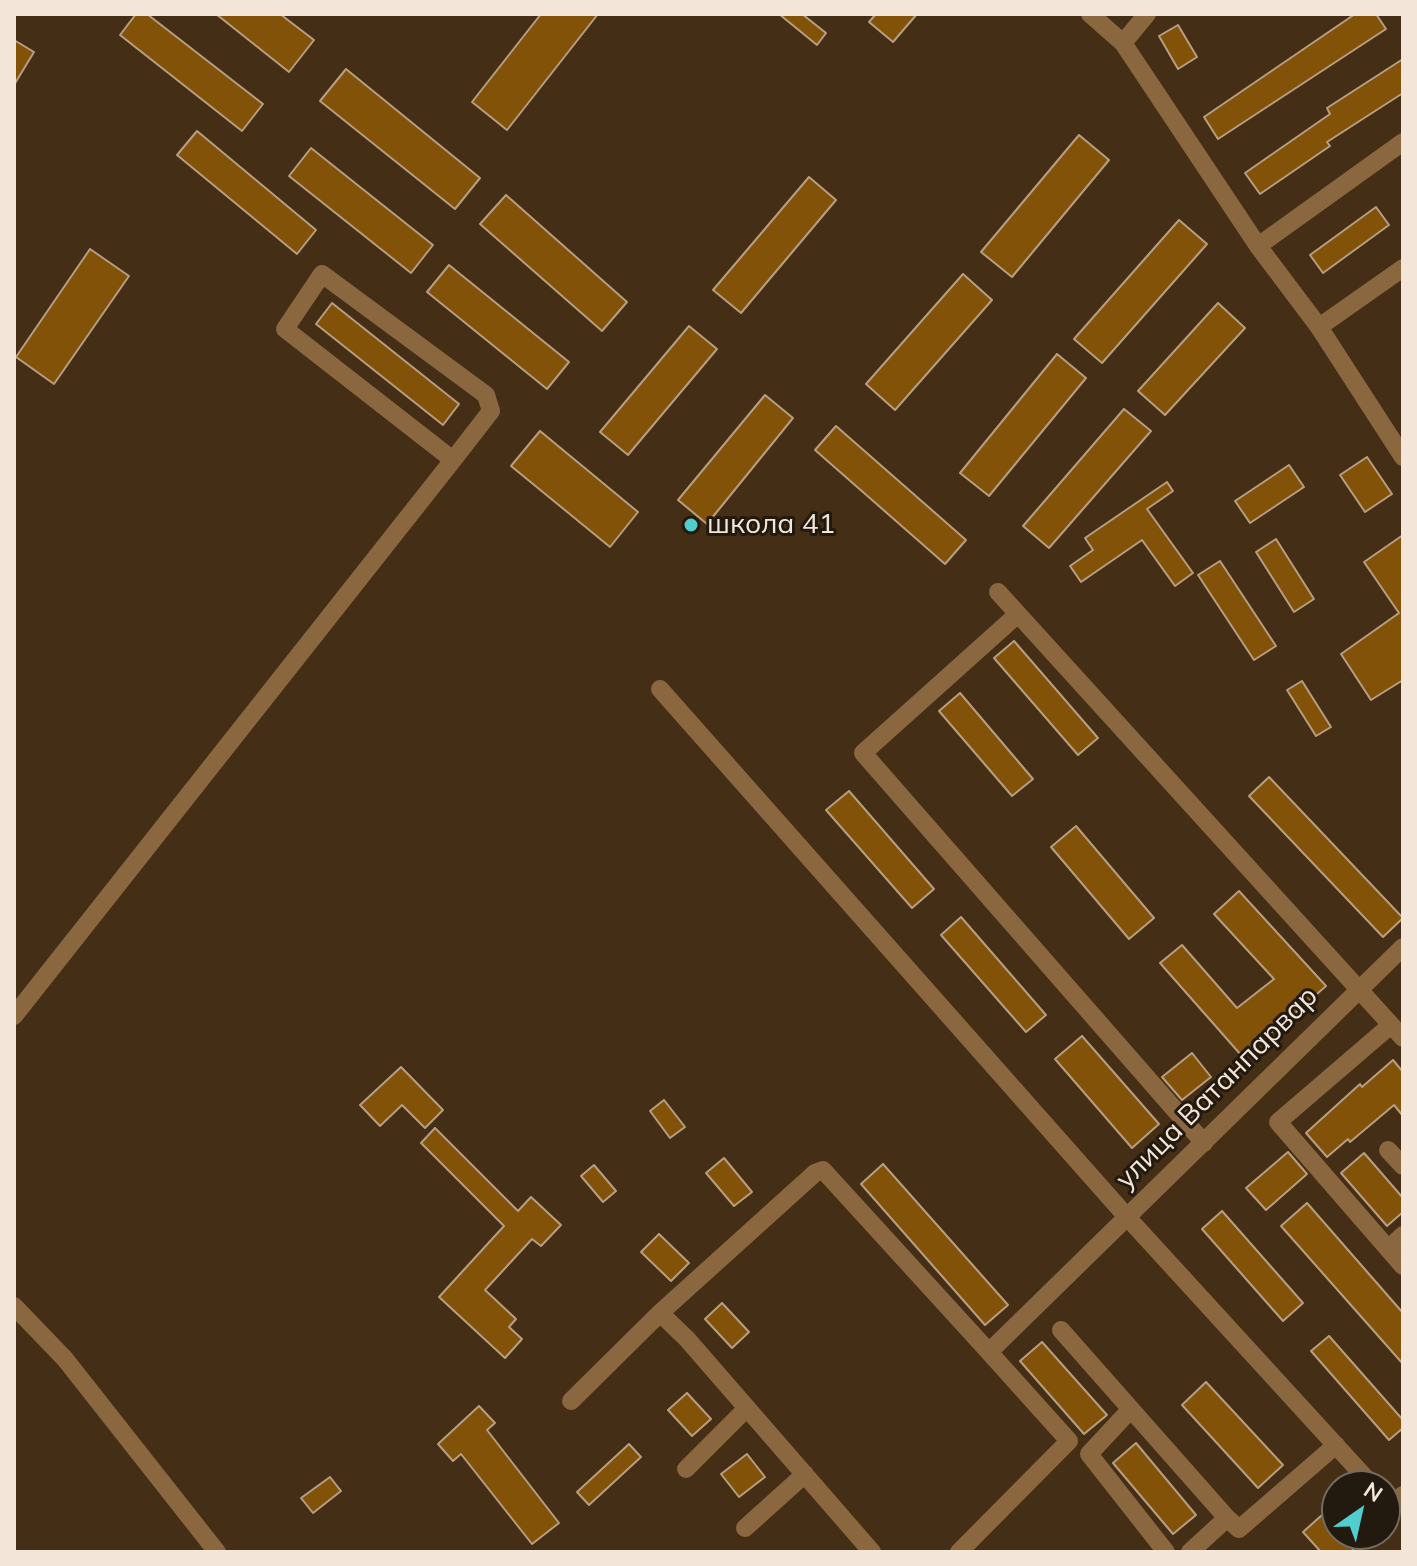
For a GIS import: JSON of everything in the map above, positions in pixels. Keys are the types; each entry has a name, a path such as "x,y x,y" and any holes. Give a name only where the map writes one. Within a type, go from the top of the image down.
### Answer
{"street":[{"path":"1090,14 1123,43 1258,246 1319,327 1403,457"},
{"path":"1123,43 1147,14"},
{"path":"1258,246 1403,142"},
{"path":"1319,327 1403,268"},
{"path":"14,1016 453,460 491,411 486,395 322,274 285,329 453,460"},
{"path":"998,592 1397,1031 1278,1122 1403,1266"},
{"path":"1018,614 863,753 1204,1143"},
{"path":"660,689 1127,1217 989,1352"},
{"name":"улица Ватанпарвар","path":"1359,1470 1127,1217 1403,947"},
{"path":"1388,1150 1403,1166"},
{"path":"571,1401 660,1313 815,1173 823,1170 1069,1441 959,1552"},
{"path":"1388,1249 1403,1235"},
{"path":"14,1306 65,1359 217,1552"},
{"path":"660,1313 687,1339 872,1552"},
{"path":"1061,1330 1239,1529 1336,1445"},
{"path":"686,1469 747,1408"},
{"path":"1131,1409 1089,1454 1166,1552"},
{"path":"745,1528 805,1474"},
{"path":"1190,1552 1227,1518"}],"building":[{"path":"136,14 147,14 263,104 242,131 120,35"},
{"path":"216,14 280,14 314,40 289,72"},
{"path":"541,14 598,14 507,130 472,102"},
{"path":"779,14 802,14 826,33 817,45"},
{"path":"876,14 917,14 893,42 869,22"},
{"path":"1355,14 1376,14 1386,29 1218,139 1204,117"},
{"path":"1178,25 1197,57 1178,69 1159,36"},
{"path":"14,40 34,52 14,85"},
{"path":"1403,59 1403,93 1327,142 1330,146 1260,194 1245,173 1330,114 1327,108"},
{"path":"346,69 480,178 455,209 320,101"},
{"path":"197,131 316,230 297,254 177,155"},
{"path":"1079,135 1109,160 1012,277 981,252"},
{"path":"311,148 433,245 411,273 289,176"},
{"path":"809,177 836,200 741,313 713,290"},
{"path":"506,195 627,302 602,331 480,224"},
{"path":"1376,207 1389,225 1323,273 1310,255"},
{"path":"1179,220 1207,244 1102,363 1074,339"},
{"path":"90,249 129,276 54,384 16,357"},
{"path":"449,265 569,362 547,389 427,292"},
{"path":"963,274 992,300 895,410 866,384"},
{"path":"332,303 459,404 443,425 316,324"},
{"path":"1218,303 1245,328 1165,415 1138,391"},
{"path":"689,326 717,349 628,455 600,432"},
{"path":"1057,354 1086,378 989,496 960,473"},
{"path":"765,395 793,418 707,524 678,500"},
{"path":"1124,409 1151,431 1049,548 1023,526"},
{"path":"836,426 966,540 945,564 815,450"},
{"path":"540,431 638,512 610,547 511,466"},
{"path":"1367,457 1392,494 1365,512 1340,475"},
{"path":"1289,465 1304,487 1250,523 1235,501"},
{"path":"1167,482 1173,491 1147,509 1193,573 1175,586 1142,540 1081,582 1070,566 1093,550 1085,538"},
{"path":"1403,535 1403,680 1371,700 1341,654 1399,613 1364,562"},
{"path":"1276,539 1314,599 1294,612 1256,552"},
{"path":"1220,561 1276,646 1254,660 1198,575"},
{"path":"1014,641 1098,738 1078,755 994,658"},
{"path":"1302,681 1331,727 1316,736 1287,690"},
{"path":"960,693 1033,779 1012,796 939,711"},
{"path":"1269,777 1403,918 1383,937 1249,796"},
{"path":"849,791 934,889 912,908 826,810"},
{"path":"1076,826 1154,918 1129,939 1051,847"},
{"path":"1239,891 1326,986 1241,1055 1160,963 1182,945 1237,1008 1274,979 1214,914"},
{"path":"961,917 1046,1015 1026,1032 941,935"},
{"path":"1082,1036 1159,1124 1132,1148 1055,1059"},
{"path":"1192,1053 1211,1077 1182,1100 1162,1077"},
{"path":"1393,1060 1403,1072 1403,1116 1394,1105 1327,1157 1306,1133 1360,1084 1362,1087"},
{"path":"401,1067 443,1110 425,1128 402,1105 380,1126 360,1105"},
{"path":"664,1100 685,1127 670,1138 650,1111"},
{"path":"435,1128 518,1211 531,1197 561,1225 541,1246 532,1239 485,1290 516,1319 509,1327 522,1339 505,1358 439,1297 504,1226 421,1143"},
{"path":"1288,1152 1307,1174 1266,1210 1246,1188"},
{"path":"1364,1153 1403,1198 1403,1212 1387,1226 1341,1173"},
{"path":"724,1158 752,1192 734,1206 706,1173"},
{"path":"883,1164 1008,1305 985,1325 861,1184"},
{"path":"594,1165 616,1191 603,1202 581,1176"},
{"path":"1307,1203 1403,1313 1403,1364 1281,1226"},
{"path":"1222,1211 1303,1303 1283,1321 1202,1229"},
{"path":"659,1234 689,1263 671,1281 641,1252"},
{"path":"722,1303 749,1332 732,1348 705,1319"},
{"path":"1329,1336 1403,1420 1403,1428 1389,1440 1311,1351"},
{"path":"1042,1342 1107,1415 1084,1434 1020,1361"},
{"path":"1206,1382 1283,1465 1258,1488 1182,1405"},
{"path":"687,1393 711,1419 692,1436 668,1410"},
{"path":"479,1406 495,1423 487,1430 559,1523 532,1544 461,1454 453,1461 438,1444"},
{"path":"1136,1443 1196,1515 1173,1534 1113,1463"},
{"path":"629,1444 641,1457 589,1505 577,1492"},
{"path":"747,1454 765,1477 739,1497 721,1474"},
{"path":"330,1477 341,1491 313,1513 301,1498"},
{"path":"1321,1516 1321,1550 1356,1552 1321,1552 1303,1532"}],"place":[{"name":"школа 41","path":"691,525"}]}
